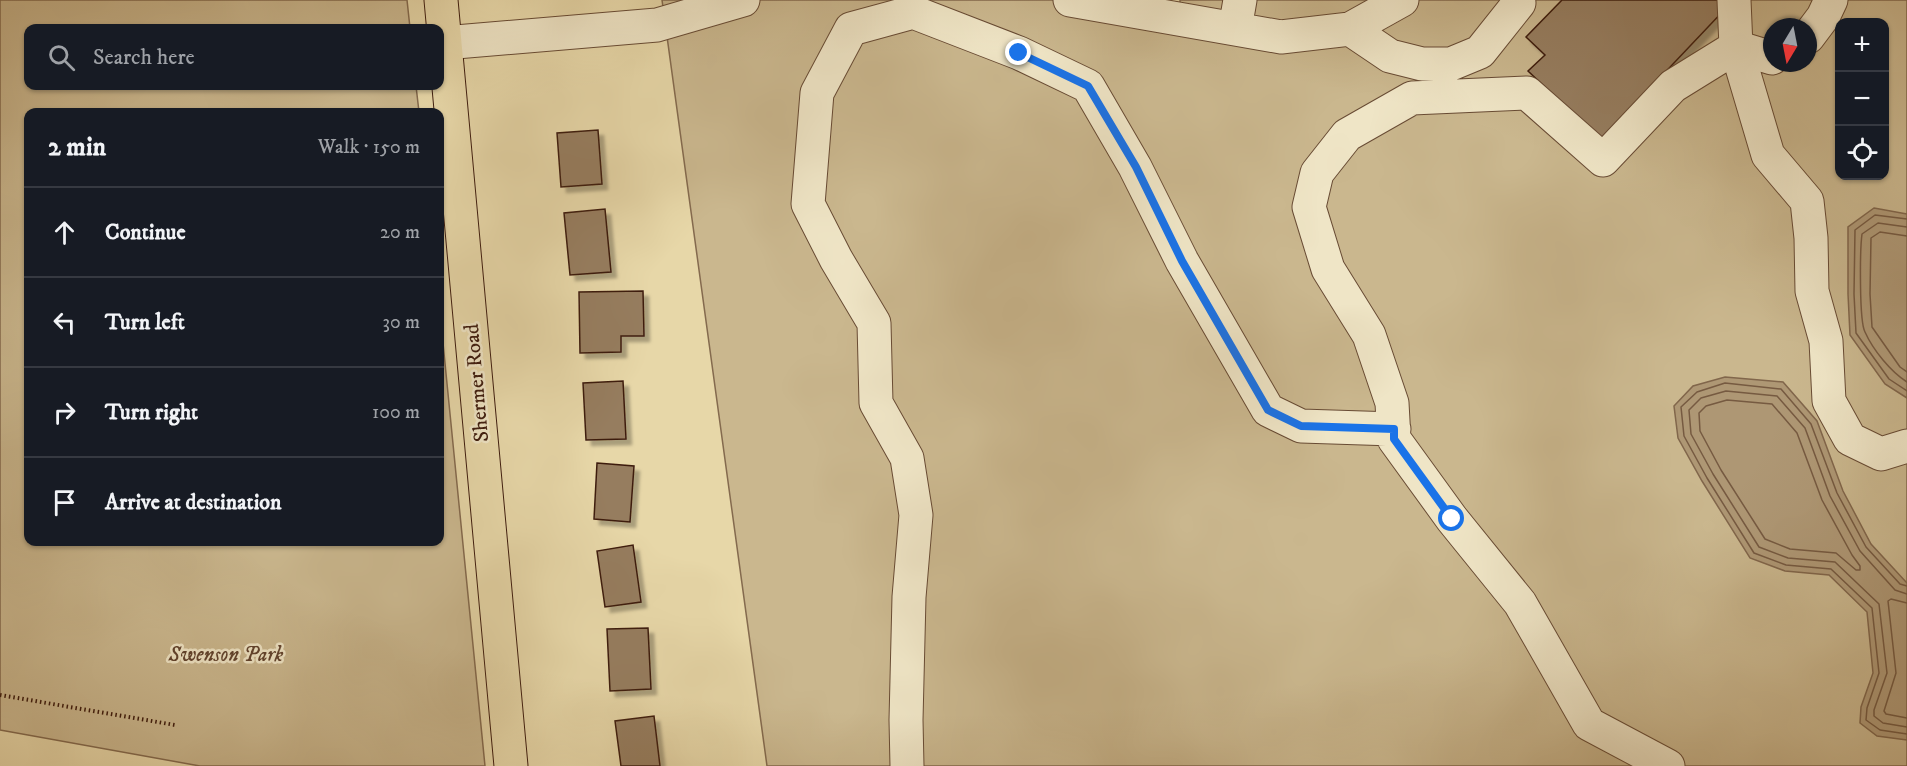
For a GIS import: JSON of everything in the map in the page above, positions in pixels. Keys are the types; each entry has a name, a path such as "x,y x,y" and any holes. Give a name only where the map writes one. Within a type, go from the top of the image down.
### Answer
{"main road":[{"name":"Shermer Road","path":"441,0 443,24"},
{"name":"Shermer Road","path":"444,43 511,766"}],"lane":[{"path":"444,43 657,25 743,0"},
{"path":"1070,0 1237,15 1281,37 1350,29 1402,0"},
{"path":"1734,0 1736,47 1768,155 1807,201 1811,238 1812,291 1827,340 1829,401 1850,439 1881,454 1907,446"},
{"path":"1817,25 1831,0"},
{"path":"1350,29 1390,56 1422,64 1451,64 1479,52 1520,3"},
{"path":"908,766 906,720 909,597 916,515 907,459 876,403 874,322 836,259 807,204 817,93 851,29 913,12 1019,53 1088,86 1136,167 1182,261 1268,410 1301,426 1394,429"},
{"path":"1668,766 1589,724 1520,603 1452,519 1394,439 1392,404 1369,335 1328,269 1309,207 1317,173 1347,135 1412,98 1527,93 1603,160 1673,86 1736,47 1763,55"}],"path":[{"path":"0,695 175,726"}],"green space":[{"name":"Swenson Park","path":"0,0 407,0 410,24 24,24 24,90 416,90 419,108 24,108 24,546 444,546 444,353 485,766 200,766 0,730"},
{"path":"662,0 1164,0 1180,3 1180,0 1907,0 1907,766 767,766"}],"water":[{"path":"1874,208 1907,214 1907,398 1885,384 1850,335 1848,227"},
{"path":"1725,377 1783,382 1817,421 1843,491 1871,544 1907,583 1907,740 1877,736 1860,723 1861,707 1873,673 1867,612 1829,575 1785,571 1750,558 1678,438 1674,406 1693,386"}],"building":[{"path":"1562,0 1721,0 1727,7 1601,140 1528,71 1545,55 1526,37"},
{"path":"598,130 602,184 561,187 557,133"},
{"path":"605,209 611,272 570,275 564,213"},
{"path":"643,291 644,336 621,336 621,352 580,353 579,292"},
{"path":"623,381 626,439 586,440 583,383"},
{"path":"597,463 634,466 630,522 594,519"},
{"path":"633,545 641,602 605,607 597,551"},
{"path":"648,628 651,689 610,691 607,629"},
{"path":"654,716 660,766 621,766 615,721"}],"route":[{"path":"1019,53 1088,86 1136,167 1182,261 1268,410 1301,426 1394,429 1394,439 1452,519"}]}
